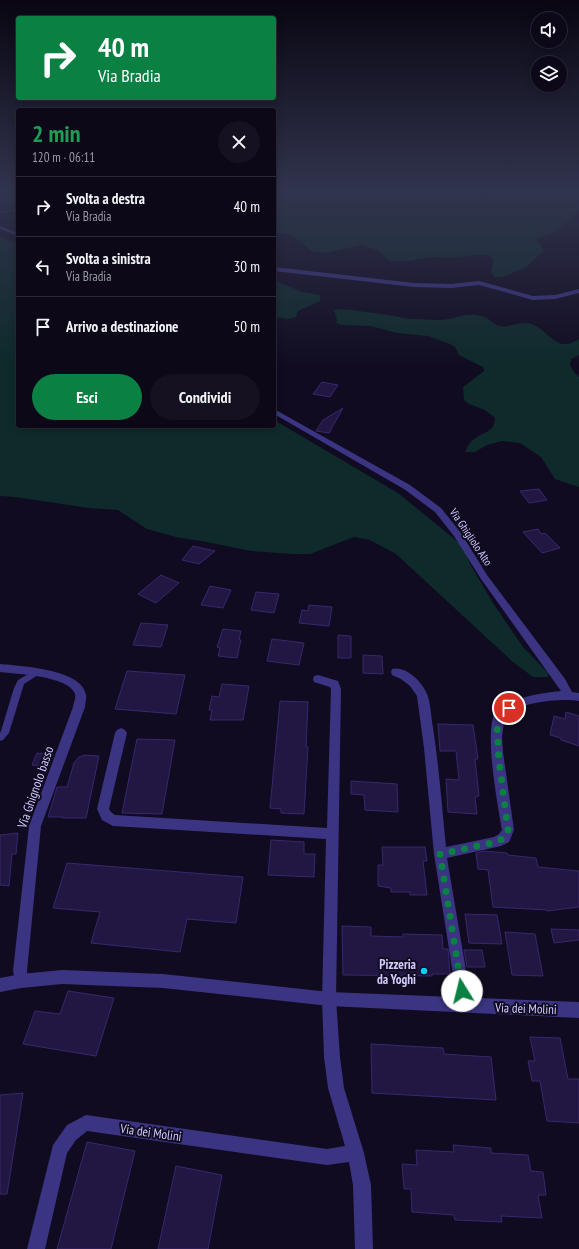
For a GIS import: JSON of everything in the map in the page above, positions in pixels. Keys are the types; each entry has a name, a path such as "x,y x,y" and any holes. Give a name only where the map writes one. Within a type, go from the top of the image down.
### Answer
{"street":[{"path":"276,269 414,285 451,286 479,283 533,298 555,297 579,291"},
{"name":"Via Ghigliolo Alto","path":"276,412 407,487 438,510 458,535 484,577 561,682 574,696"},
{"name":"Via Ghignolo basso","path":"0,668 66,679 76,685 81,693 79,707 35,826 20,971 21,981"},
{"path":"396,672 405,676 414,683 422,695 430,748 440,854 465,1006"},
{"path":"318,679 334,684 336,689 329,999 332,1057 336,1088 356,1153 362,1185 364,1249"},
{"path":"440,854 496,842 504,838 508,830 499,761 497,725 500,714 509,708 546,697 574,696"},
{"path":"121,733 103,809 106,816 113,820 333,834"},
{"name":"Via dei Molini","path":"0,985 21,981 62,977 163,981 329,999 579,1010"},
{"name":"Via dei Molini","path":"36,1249 59,1151 66,1137 76,1127 86,1123 327,1157 356,1153"}],"lane":[{"path":"0,738 5,733 21,682 35,673"}],"green space":[{"path":"0,250 16,250 16,428 276,428 276,421 398,493 463,546 470,564 493,603 523,647 548,673 548,677 533,677 513,662 396,554 370,540 354,537 310,554 251,551 176,537 147,529 118,510 89,508 0,496"},
{"path":"310,250 338,250 325,253"},
{"path":"377,250 544,251 526,267 503,277 494,277 491,269 493,266 493,258 487,255 454,258 433,257 409,261 390,261"},
{"path":"276,281 302,292 320,295 320,301 298,311 296,317 289,319 276,317"},
{"path":"340,309 412,319 441,320 465,315 476,315 484,317 500,326 523,323 534,325 557,342 563,344 579,339 579,355 571,359 570,365 579,377 579,487 555,479 541,457 520,443 502,441 487,445 475,452 465,452 471,442 491,429 494,423 495,418 485,410 469,404 464,400 463,387 484,371 483,367 459,355 455,347 450,344 428,336 397,333 371,326 342,325 336,323 337,320 334,310"}],"building":[{"path":"322,382 338,385 330,397 313,394"},
{"path":"343,408 329,433 316,431 323,420"},
{"path":"539,489 547,500 529,503 520,491"},
{"path":"538,529 541,534 545,533 560,548 542,553 523,532"},
{"path":"193,546 215,551 199,564 182,560"},
{"path":"161,575 179,583 156,603 138,594"},
{"path":"210,586 231,590 223,608 201,605"},
{"path":"256,592 279,594 274,613 251,610"},
{"path":"309,605 332,607 329,626 299,623 302,610 308,611"},
{"path":"141,623 168,625 161,647 133,645"},
{"path":"223,629 241,631 239,640 241,640 237,658 218,656 220,648 217,647"},
{"path":"338,635 351,636 351,658 338,658"},
{"path":"272,639 304,643 299,665 267,661"},
{"path":"363,655 382,656 383,674 363,673"},
{"path":"127,671 185,675 176,714 115,709"},
{"path":"222,684 249,686 243,720 210,720 212,710 209,710 212,696 219,697"},
{"path":"280,701 308,702 306,747 308,747 304,814 281,813 281,809 270,808"},
{"path":"566,712 579,716 579,746 550,735 554,716 565,719"},
{"path":"438,724 473,725 478,759 475,759 479,796 475,797 477,814 448,812 446,779 459,780 456,751 440,751"},
{"path":"137,739 175,740 162,814 122,813"},
{"path":"37,753 53,755 48,767 32,765"},
{"path":"85,755 99,756 86,818 48,817 57,787 67,787 74,763 79,757"},
{"path":"351,781 397,784 398,812 365,810 364,795 351,794"},
{"path":"18,833 16,854 12,854 9,886 0,885 0,835"},
{"path":"271,840 304,842 304,854 315,854 314,877 268,875"},
{"path":"382,847 425,847 427,861 423,861 427,895 410,895 410,892 391,892 391,888 378,886 378,865 383,865"},
{"path":"484,851 536,858 538,867 579,871 579,907 547,911 493,907 488,870 478,869 476,853"},
{"path":"67,863 243,877 236,923 187,919 180,952 91,943 100,912 53,908"},
{"path":"465,914 497,915 502,944 469,943"},
{"path":"342,926 371,927 371,936 403,937 403,934 442,935 443,949 448,949 450,974 432,974 432,976 343,975"},
{"path":"551,929 579,930 579,940 554,943"},
{"path":"505,932 535,934 543,976 512,975"},
{"path":"464,950 482,950 485,967 467,967"},
{"path":"68,991 114,998 96,1056 23,1044 35,1011 60,1014"},
{"path":"530,1037 560,1038 568,1079 579,1079 579,1123 547,1121 540,1081 532,1081 528,1061 535,1061"},
{"path":"371,1044 443,1048 444,1054 491,1057 496,1100 372,1093"},
{"path":"23,1093 7,1194 0,1194 0,1095"},
{"path":"87,1142 135,1151 111,1249 57,1249"},
{"path":"453,1145 491,1148 491,1153 528,1155 531,1171 543,1172 546,1195 538,1195 542,1218 501,1216 502,1222 455,1220 454,1215 412,1212 411,1189 404,1189 402,1164 417,1165 416,1150 454,1152"},
{"path":"176,1166 222,1175 208,1249 158,1249"}],"place":[{"name":"Pizzeria da Yoghi","path":"424,971"}],"route":[{"path":"462,991 440,854 496,842 504,838 508,830 499,761 497,725 500,714 509,708"}]}
